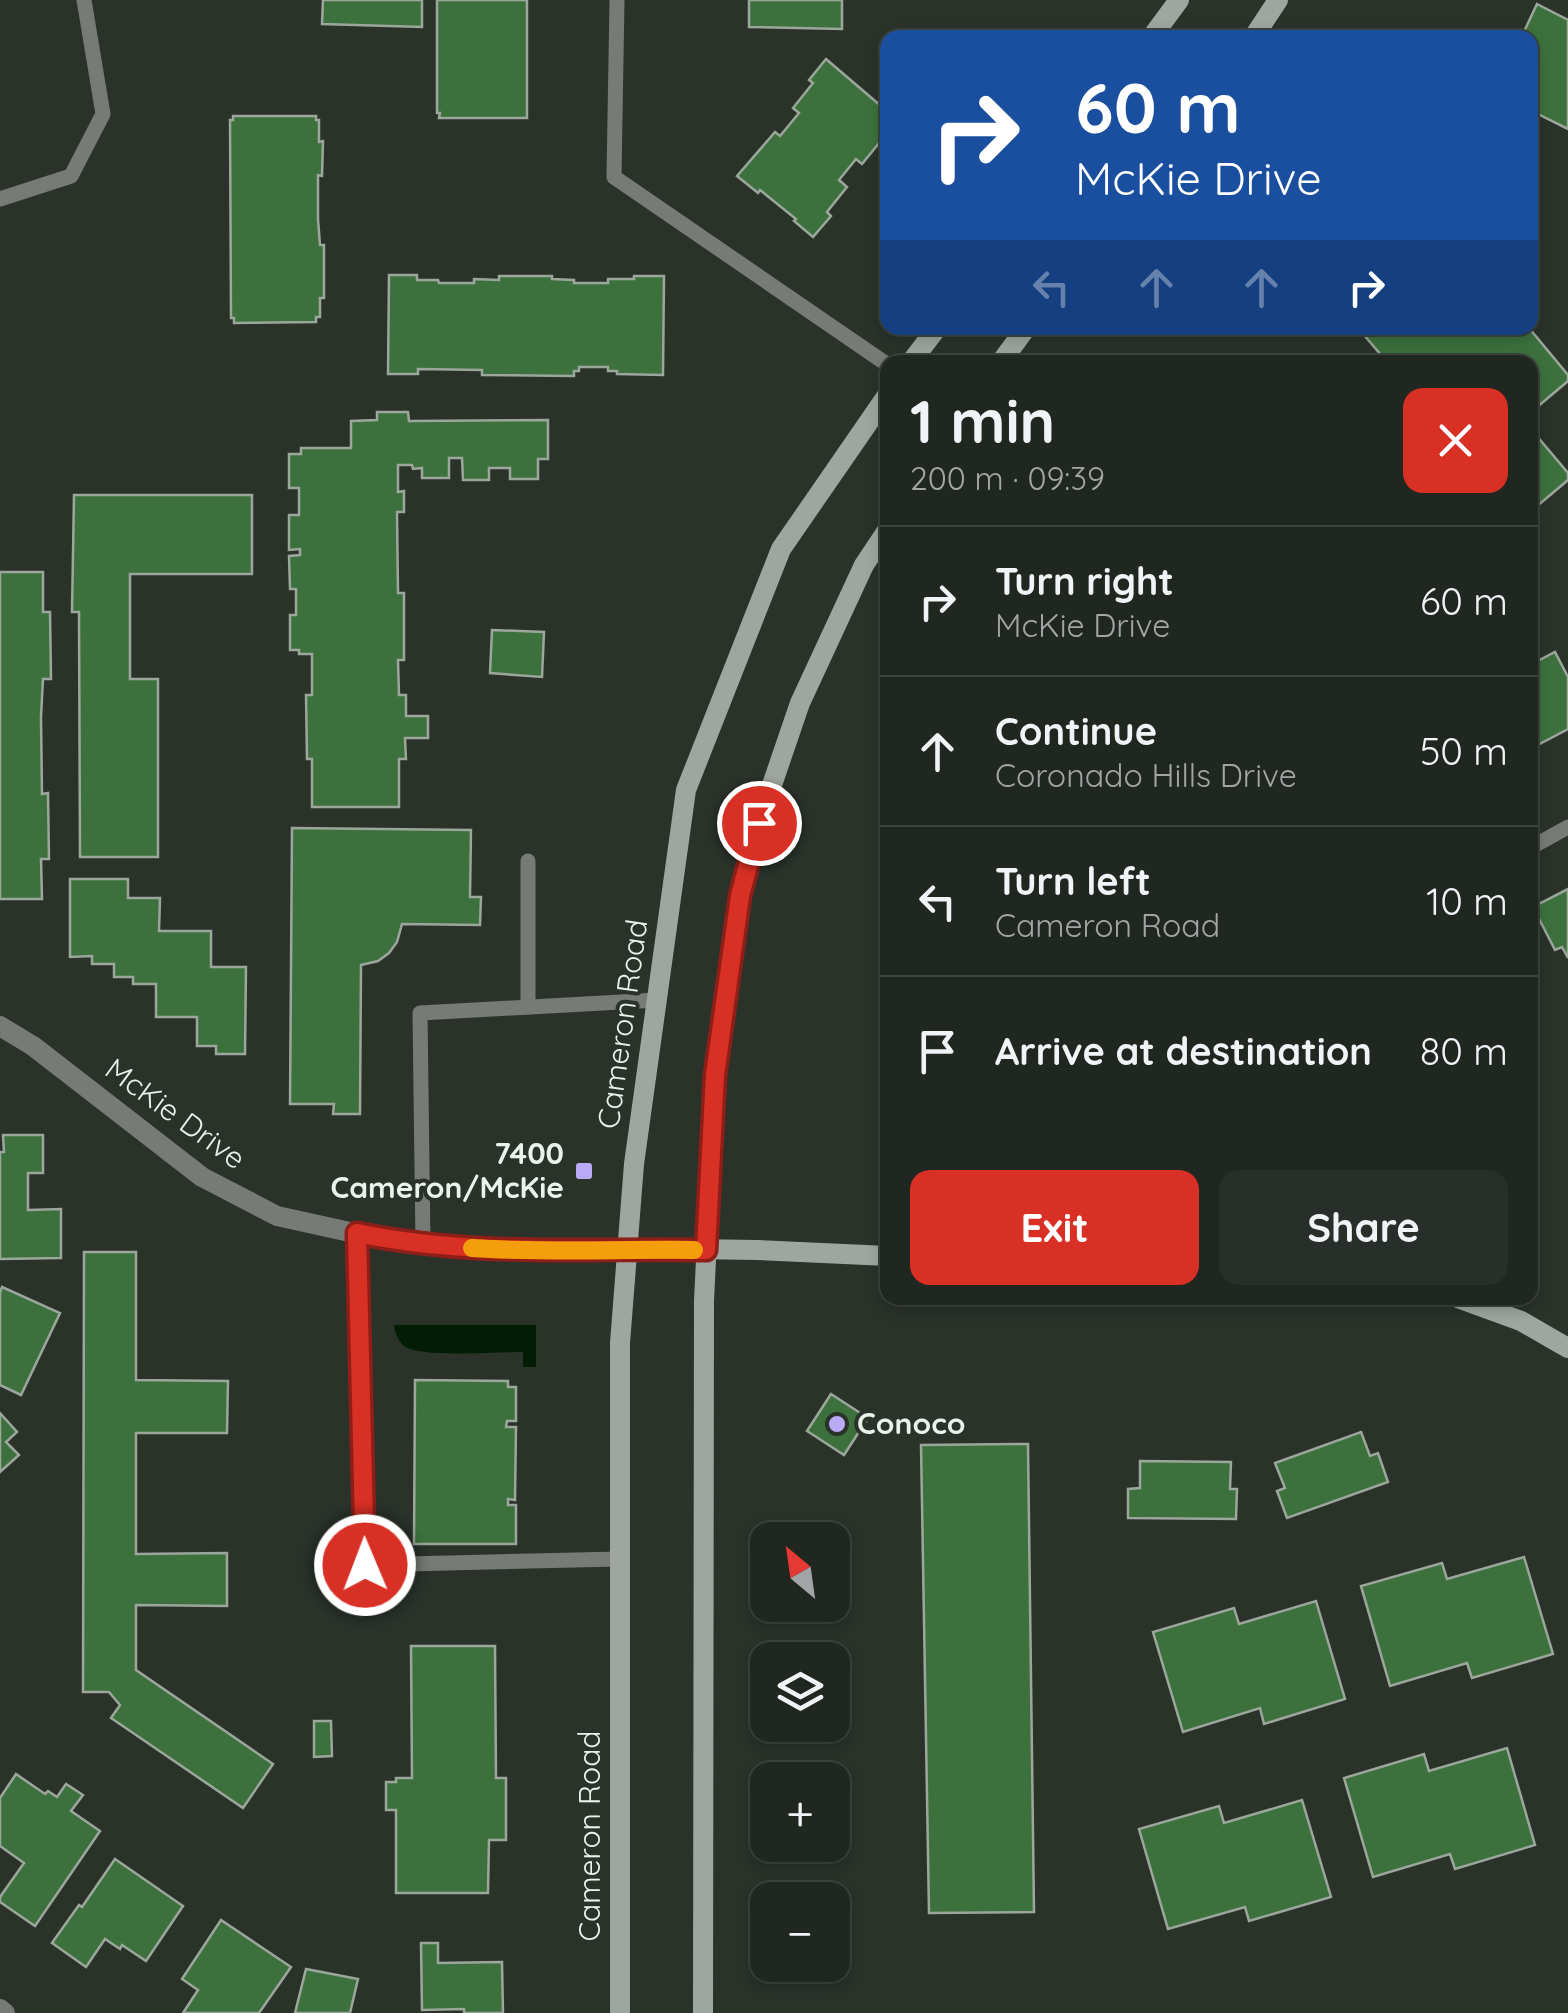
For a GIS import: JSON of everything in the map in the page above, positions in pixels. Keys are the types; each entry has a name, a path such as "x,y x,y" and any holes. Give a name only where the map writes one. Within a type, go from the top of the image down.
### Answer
{"main road":[{"path":"1158,30 1179,0"},
{"path":"1258,30 1278,0"},
{"name":"Cameron Road","path":"620,2013 620,1343 634,1164 686,790 781,549 880,406"},
{"path":"703,2013 704,1301 715,1075 740,896 759,823 800,704 864,565 880,541"},
{"path":"626,1248 880,1256"},
{"path":"1478,1305 1521,1320 1568,1348"}],"street":[{"name":"McKie Drive","path":"0,1026 32,1046 202,1177 276,1216 423,1244 517,1250 626,1248"}],"lane":[{"path":"0,198 72,176 103,114 84,0"},
{"path":"617,0 614,177 880,360"},
{"path":"1538,844 1568,827"},
{"path":"528,861 528,1007"},
{"path":"423,1244 420,1012 657,1000"},
{"path":"357,1233 365,1565 620,1559"}],"shaded area":[{"path":"394,1325 536,1325 536,1367 523,1367 523,1352 413,1350 400,1342"}],"building":[{"path":"323,0 422,0 422,27 322,24"},
{"path":"437,0 527,0 527,118 439,118"},
{"path":"749,0 842,0 842,29 749,27"},
{"path":"1537,4 1568,20 1568,129 1538,114 1538,30 1525,30"},
{"path":"826,59 880,105 880,142 862,164 856,159 839,180 847,187 827,212 831,216 813,237 760,190 758,193 737,176 775,132 780,136 799,113 793,108 813,83 809,80"},
{"path":"233,116 316,116 319,120 319,142 323,141 318,219 320,245 324,245 324,298 320,298 320,317 316,317 316,322 234,323 231,318"},
{"path":"389,275 417,275 417,280 439,283 474,283 474,279 499,280 499,276 552,276 574,283 608,283 608,279 664,276 663,375 617,374 608,371 608,367 579,367 574,376 482,375 482,370 418,369 418,374 388,374"},
{"path":"1364,335 1535,335 1568,375 1568,381 1538,406 1538,355 1381,355"},
{"path":"377,412 408,412 409,421 548,420 548,459 538,459 538,479 510,479 510,468 489,468 489,480 463,480 462,458 449,458 449,478 422,478 422,468 398,465 398,492 404,491 404,512 397,512 398,593 404,593 404,660 398,660 399,695 406,695 406,716 428,716 428,738 405,738 406,759 399,759 399,807 312,807 306,695 312,695 312,654 290,650 290,615 296,615 296,589 290,589 289,556 300,555 300,549 289,550 289,515 299,515 299,488 289,488 289,454 301,454 301,448 351,448 351,421 377,420"},
{"path":"1538,437 1568,473 1568,480 1538,505"},
{"path":"74,495 252,495 252,574 130,574 130,679 158,679 158,857 80,857 79,612 72,612"},
{"path":"0,572 43,572 43,612 50,612 51,679 43,679 41,717 42,794 48,793 49,859 41,859 42,899 0,899"},
{"path":"492,630 544,632 542,677 490,673"},
{"path":"1555,652 1568,677 1568,729 1538,745 1538,661"},
{"path":"292,828 471,830 470,897 481,897 480,925 402,924 389,953 378,961 361,965 360,1114 333,1114 334,1104 290,1104"},
{"path":"70,879 128,879 128,898 160,898 159,931 211,931 211,967 246,967 245,1054 216,1054 216,1046 197,1046 197,1017 156,1017 156,984 133,984 133,977 114,977 114,964 92,964 92,956 70,957"},
{"path":"1568,889 1568,958 1562,947 1555,950 1538,917 1538,904"},
{"path":"3,1135 43,1135 43,1173 28,1173 28,1210 61,1209 61,1258 0,1259"},
{"path":"84,1252 136,1252 136,1380 228,1381 227,1433 136,1433 136,1554 227,1553 227,1606 136,1605 136,1670 273,1764 243,1808 111,1718 120,1705 109,1692 83,1692"},
{"path":"2,1287 60,1313 21,1395 0,1385"},
{"path":"415,1380 508,1381 508,1387 516,1387 516,1421 507,1421 506,1427 516,1427 515,1500 508,1499 508,1505 516,1505 516,1544 414,1544"},
{"name":"Conoco","path":"831,1394 868,1418 844,1455 807,1431"},
{"path":"0,1413 17,1432 6,1442 19,1455 0,1472"},
{"path":"1361,1432 1370,1456 1378,1453 1388,1482 1287,1518 1277,1491 1285,1488 1275,1463"},
{"path":"1028,1444 1034,1912 929,1913 921,1445"},
{"path":"1140,1461 1231,1462 1230,1489 1237,1489 1236,1519 1128,1518 1128,1489 1140,1488"},
{"path":"1524,1557 1553,1654 1472,1678 1467,1663 1390,1686 1361,1586 1442,1563 1447,1579"},
{"path":"1316,1601 1345,1699 1264,1724 1260,1708 1183,1732 1153,1632 1234,1608 1239,1624"},
{"path":"411,1646 495,1646 496,1778 506,1778 506,1840 489,1840 488,1893 396,1893 396,1810 386,1810 386,1782 412,1778"},
{"path":"314,1721 331,1721 332,1756 314,1757"},
{"path":"1507,1748 1535,1845 1455,1869 1450,1854 1373,1877 1344,1778 1424,1754 1429,1771"},
{"path":"16,1774 45,1794 48,1791 57,1797 66,1784 83,1795 71,1811 100,1831 35,1926 0,1902 24,1863 0,1846 0,1798"},
{"path":"1302,1800 1331,1897 1249,1921 1245,1907 1168,1929 1139,1829 1219,1806 1224,1823"},
{"path":"115,1859 183,1906 146,1961 105,1939 86,1967 52,1943"},
{"path":"221,1920 291,1967 259,2013 183,2013 198,1990 182,1979"},
{"path":"421,1943 438,1943 438,1963 502,1962 503,2013 422,2010"},
{"path":"306,1969 358,1979 350,2013 295,2013"}],"slow traffic":[{"path":"472,1248 694,1250"}],"place":[{"name":"7400 Cameron/McKie","path":"584,1171"},
{"name":"Conoco","path":"837,1424"}],"route":[{"path":"365,1565 357,1233 423,1244 498,1250 706,1250 715,1075 740,896 759,823"}]}
